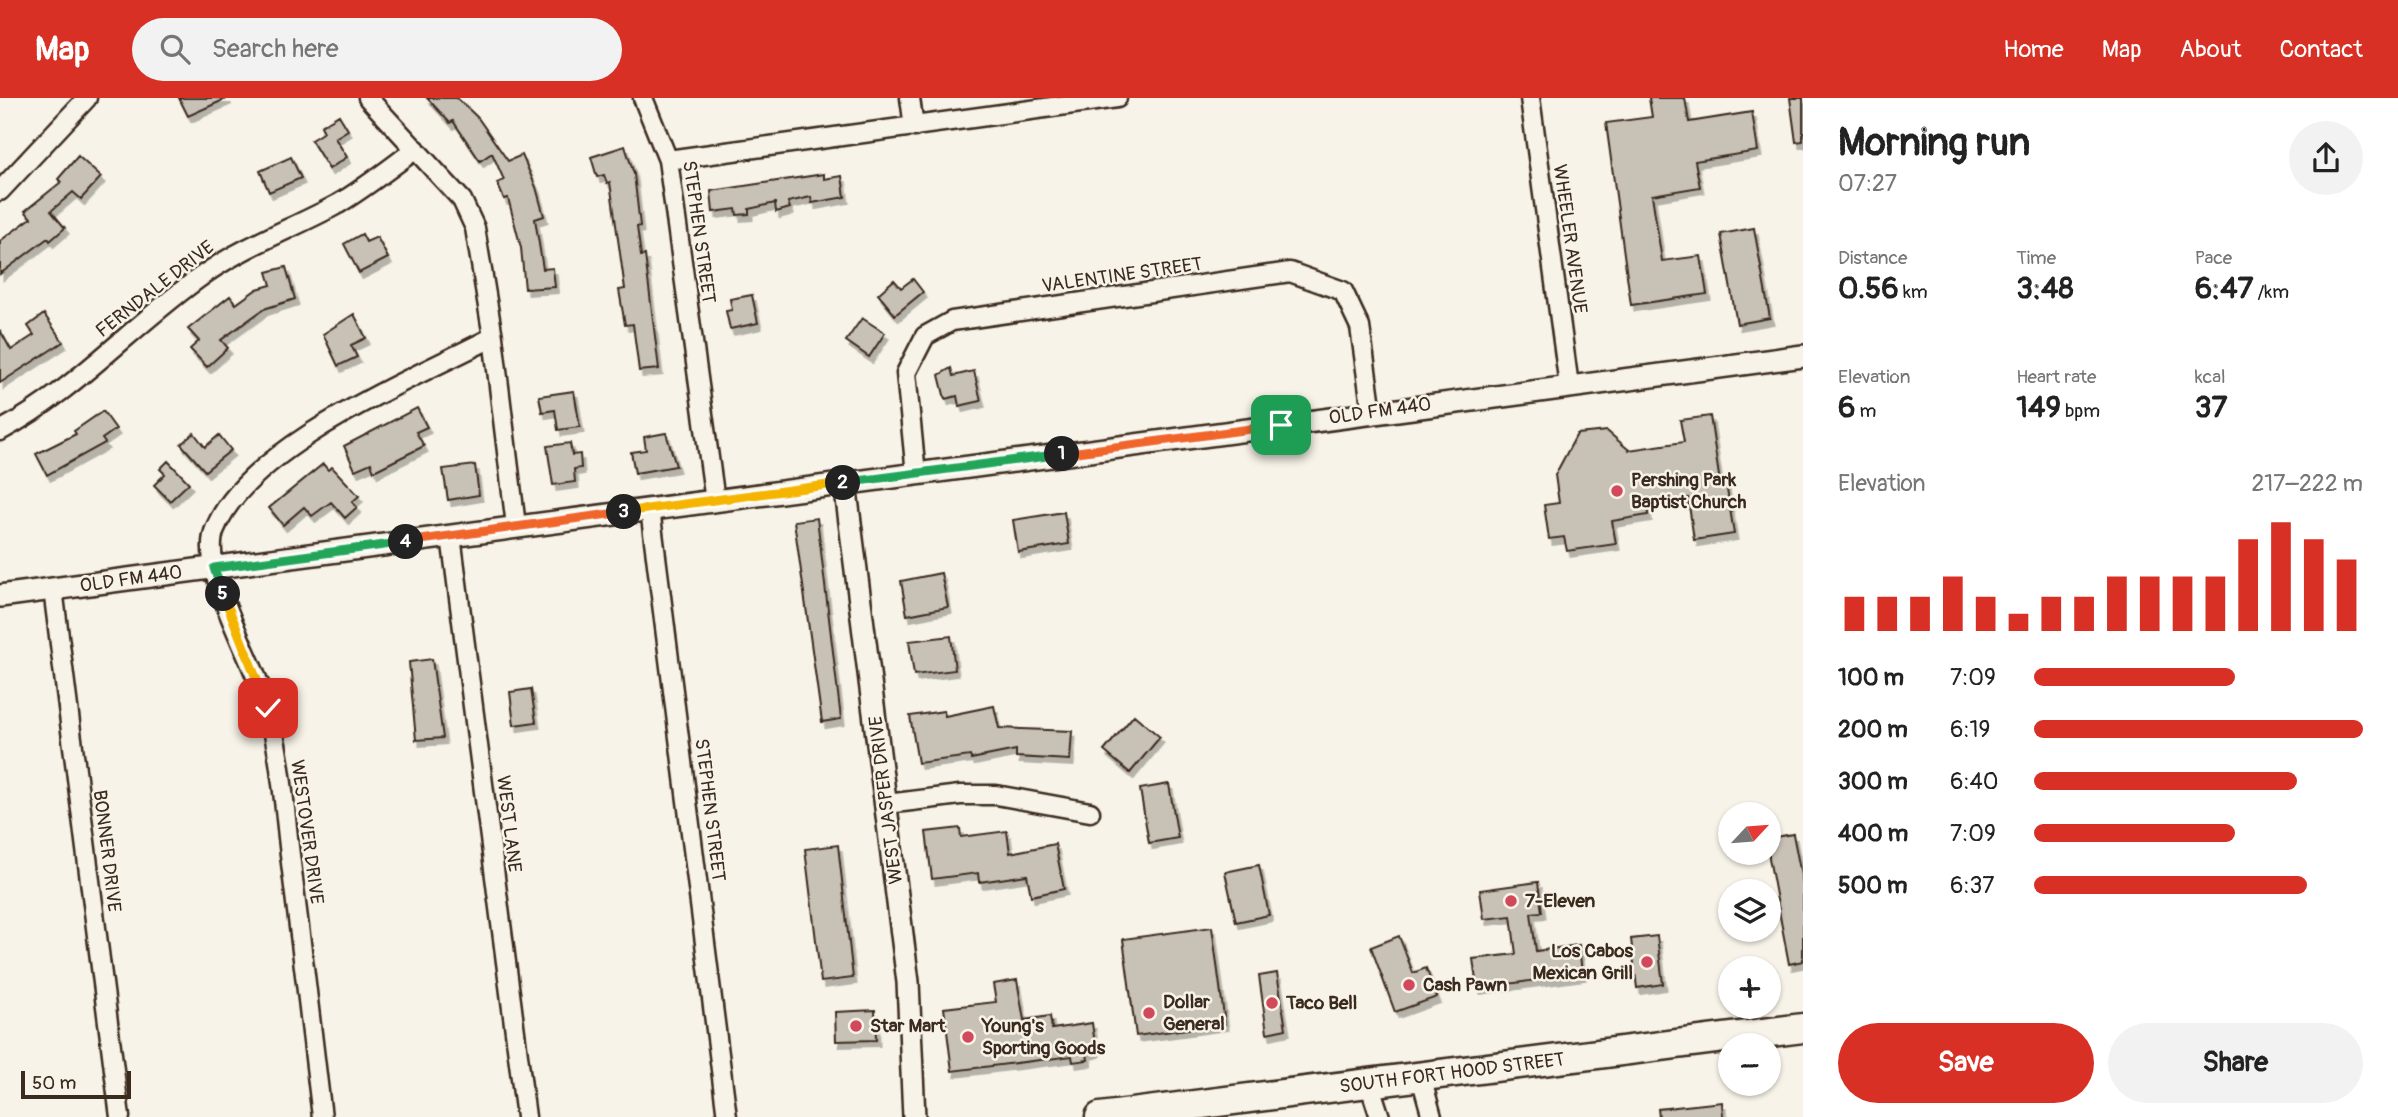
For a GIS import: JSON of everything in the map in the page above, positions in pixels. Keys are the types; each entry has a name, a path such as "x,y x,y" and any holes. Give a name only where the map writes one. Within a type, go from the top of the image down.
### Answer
{"highway":[{"name":"SOUTH FORT HOOD STREET","path":"1100,1117 1803,1028"}],"street":[{"path":"0,191 87,98"},
{"path":"368,98 462,200 475,228 493,337 516,526"},
{"name":"STEPHEN STREET","path":"643,98 668,160 715,501"},
{"path":"910,98 914,127"},
{"path":"668,160 1117,98"},
{"name":"WHEELER AVENUE","path":"1530,98 1569,386"},
{"name":"FERNDALE DRIVE","path":"0,431 36,409 166,302 214,268 277,232 337,204 416,149"},
{"name":"VALENTINE STREET","path":"916,474 906,373 925,336 943,326 965,319 1290,272 1343,291 1360,327 1372,412"},
{"name":"WESTOVER DRIVE","path":"323,1117 281,787 268,708 214,568 214,531 228,504 255,475 342,415 493,337"},
{"name":"OLD FM 440","path":"0,596 1803,356"},
{"name":"WEST JASPER DRIVE","path":"845,483 908,982 914,1117"},
{"name":"STEPHEN STREET","path":"650,509 727,1117"},
{"name":"WEST LANE","path":"451,536 526,1117"},
{"name":"BONNER DRIVE","path":"53,589 120,1117"},
{"path":"887,804 960,794 996,795 1090,812"},
{"path":"1421,1077 1432,1117"},
{"path":"1369,1083 1380,1117"}],"building":[{"path":"179,98 228,98 188,116"},
{"path":"427,98 457,98 478,118 508,161 522,155 536,187 544,216 535,219 543,269 553,268 555,287 525,289 521,248 508,198 504,199 497,183 504,180 492,153 480,161 453,121 450,123"},
{"path":"1649,98 1685,98 1689,122 1752,112 1758,151 1695,161 1700,187 1652,195 1662,261 1701,256 1707,294 1631,305 1606,123 1652,117"},
{"path":"1790,98 1803,98 1803,141 1796,142"},
{"path":"339,115 348,130 335,138 347,157 329,169 311,140 324,132 321,126"},
{"path":"625,146 634,174 640,226 637,227 641,256 645,255 659,369 639,371 633,324 625,325 619,290 625,289 610,182 607,183 604,175 597,177 591,157"},
{"path":"78,156 101,177 81,199 73,192 51,211 65,228 0,274 0,241 31,218 25,211 61,182 58,179"},
{"path":"291,157 301,178 269,192 260,171"},
{"path":"824,174 824,179 842,176 845,197 812,203 811,197 788,202 790,208 776,212 775,203 749,209 749,214 737,215 736,209 713,212 711,191"},
{"path":"1754,228 1770,318 1737,324 1721,234"},
{"path":"362,234 366,242 377,237 388,258 359,273 344,244"},
{"path":"286,267 295,299 264,309 221,340 228,348 207,367 190,349 199,341 188,329 230,296 236,304 257,289 271,285 267,272"},
{"path":"913,279 923,292 895,315 878,294 894,280 901,288"},
{"path":"752,295 758,323 730,329 726,311 732,310 730,299"},
{"path":"44,314 63,342 0,383 0,330 11,350 34,335 28,326"},
{"path":"354,314 366,338 351,345 357,357 338,366 323,334"},
{"path":"862,318 885,333 869,357 846,341"},
{"path":"951,368 953,376 974,371 981,401 959,406 957,396 945,399 939,375"},
{"path":"574,391 580,427 558,430 555,410 542,412 539,396"},
{"path":"417,408 427,427 416,432 424,446 374,471 371,463 355,470 344,446"},
{"path":"103,411 116,429 102,439 105,443 47,475 36,454 76,434 74,431"},
{"name":"Pershing Park Baptist Church","path":"1710,416 1720,483 1726,483 1734,534 1694,540 1688,498 1647,504 1648,515 1612,521 1616,544 1567,551 1564,537 1549,539 1544,505 1559,503 1555,475 1577,434 1607,431 1629,450 1684,442 1680,420"},
{"path":"194,433 205,447 219,435 231,450 205,471 181,444"},
{"path":"666,433 676,466 635,473 631,452 646,450 644,437"},
{"path":"570,443 572,455 580,454 581,468 574,469 575,482 553,485 547,446"},
{"path":"168,461 189,483 170,501 154,485 165,474 160,469"},
{"path":"323,464 328,470 332,467 359,496 352,502 357,507 345,518 331,502 312,516 304,507 283,525 269,508"},
{"path":"475,465 479,495 448,500 443,469"},
{"path":"1064,512 1069,544 1018,552 1013,520"},
{"path":"817,518 841,719 822,722 794,521"},
{"path":"941,573 948,607 907,615 901,581"},
{"path":"951,636 955,670 914,675 909,641"},
{"path":"432,659 443,738 416,740 409,662"},
{"path":"531,689 536,722 514,725 510,692"},
{"path":"994,706 999,728 1072,731 1070,760 1016,757 1016,750 971,759 970,756 918,763 910,716 944,711 945,716"},
{"path":"1134,715 1160,737 1130,773 1104,751"},
{"path":"1169,784 1178,838 1149,843 1140,789"},
{"path":"960,828 961,837 1007,831 1010,853 1055,844 1064,889 1031,896 1027,875 979,882 978,873 932,879 926,832"},
{"path":"1793,834 1803,885 1803,961 1789,964 1781,922 1781,879 1773,879 1770,865 1782,864 1782,836"},
{"path":"838,845 853,978 821,982 805,849"},
{"path":"1259,865 1269,915 1236,922 1225,872"},
{"path":"1538,882 1542,912 1531,913 1536,951 1579,945 1582,974 1477,988 1473,959 1516,954 1511,916 1484,919 1480,890"},
{"path":"1212,927 1225,1024 1136,1036 1123,939"},
{"name":"Cash Pawn","path":"1399,936 1413,973 1426,968 1437,997 1395,1012 1371,947"},
{"name":"Los Cabos Mexican Grill","path":"1657,936 1663,984 1637,988 1631,939"},
{"name":"Taco Bell","path":"1277,973 1286,1029 1267,1033 1259,976"},
{"path":"1017,980 1024,1020 1050,1016 1052,1029 1092,1023 1096,1051 1087,1053 1088,1060 1073,1062 1072,1056 952,1071 944,1008 996,1002 993,984"},
{"name":"Star Mart","path":"875,1010 876,1040 836,1041 835,1012"},
{"path":"1722,1102 1723,1117 1659,1117 1658,1109"}],"place":[{"name":"Pershing Park Baptist Church","path":"1617,491"},
{"name":"7-Eleven","path":"1511,901"},
{"name":"Los Cabos Mexican Grill","path":"1647,962"},
{"name":"Cash Pawn","path":"1409,985"},
{"name":"Taco Bell","path":"1272,1003"},
{"name":"Dollar General","path":"1149,1013"},
{"name":"Star Mart","path":"856,1026"},
{"name":"Young's Sporting Goods","path":"968,1037"}],"route":[{"path":"268,708 259,680 233,625 214,568 1281,425"}]}
